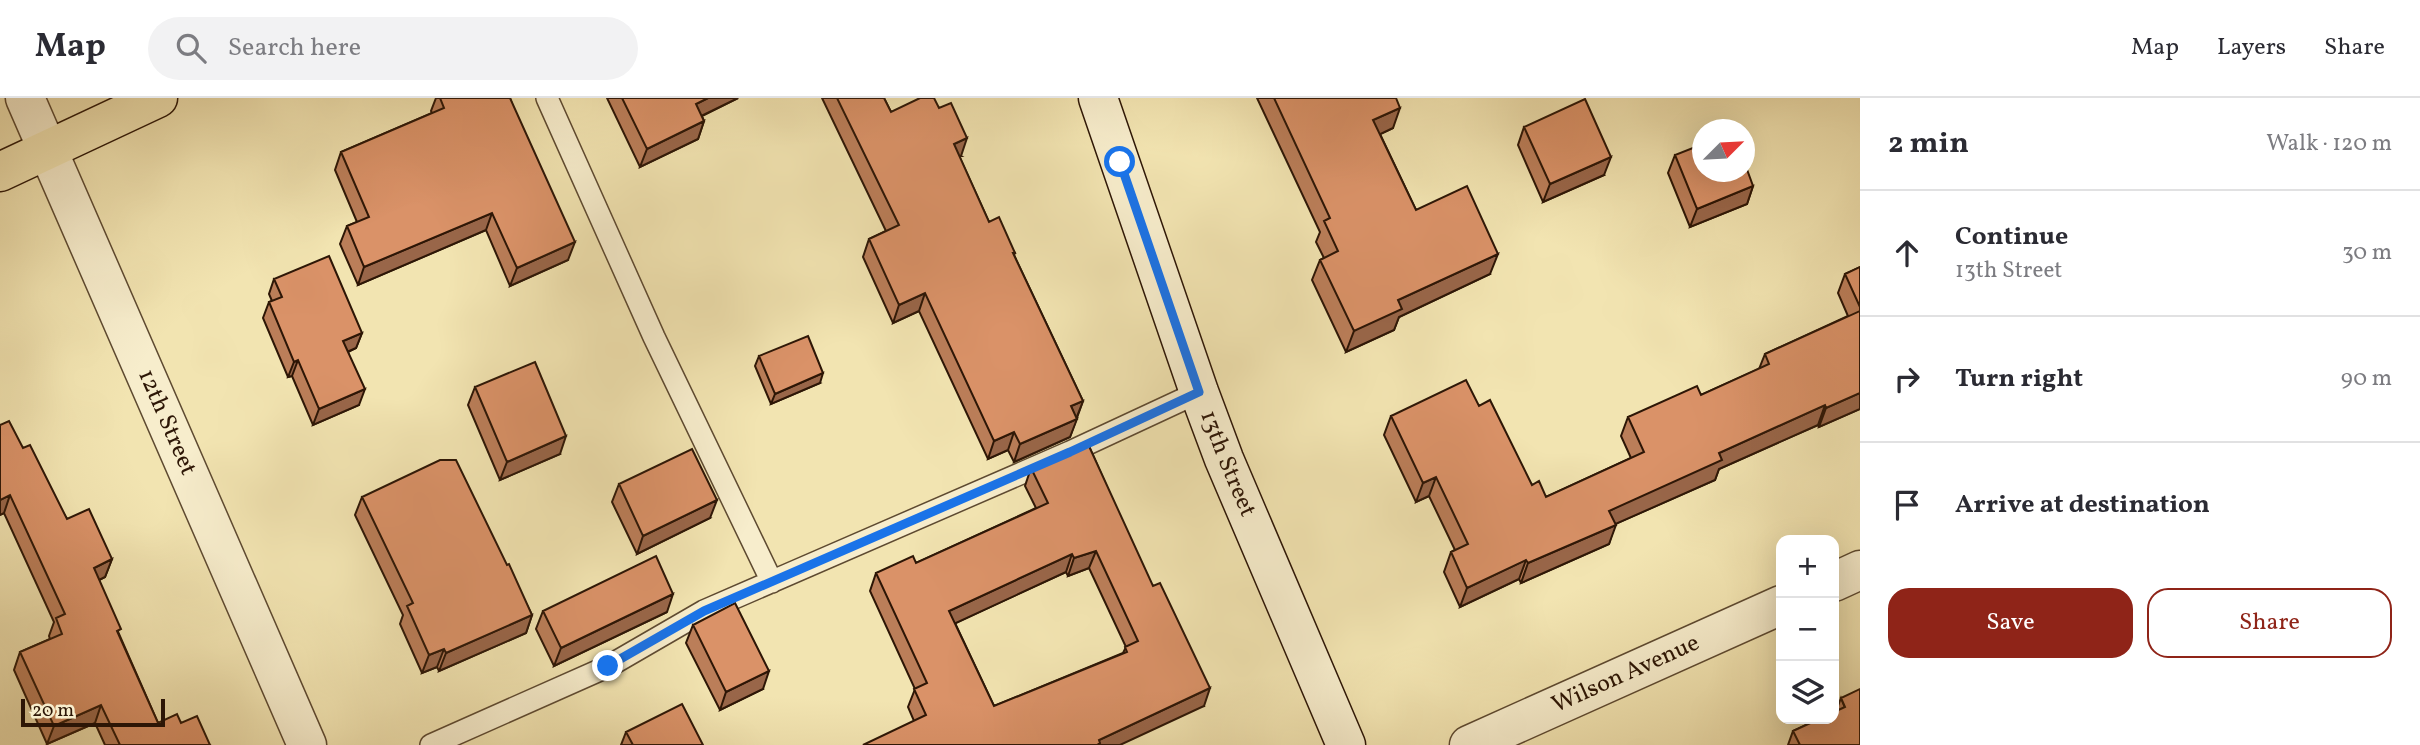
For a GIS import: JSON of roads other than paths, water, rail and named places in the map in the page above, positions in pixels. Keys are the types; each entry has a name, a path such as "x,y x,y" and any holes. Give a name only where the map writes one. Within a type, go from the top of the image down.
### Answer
{"main road":[{"path":"0,172 158,98"}],"street":[{"name":"12th Street","path":"25,98 307,745"},
{"name":"13th Street","path":"1098,98 1199,392 1256,535 1346,745"},
{"path":"1839,580 1860,570"},
{"name":"Wilson Avenue","path":"1469,745 1776,607"}],"lane":[{"path":"547,98 654,337 772,582"},
{"path":"431,745 608,666 704,611 1070,452 1199,392"}]}
